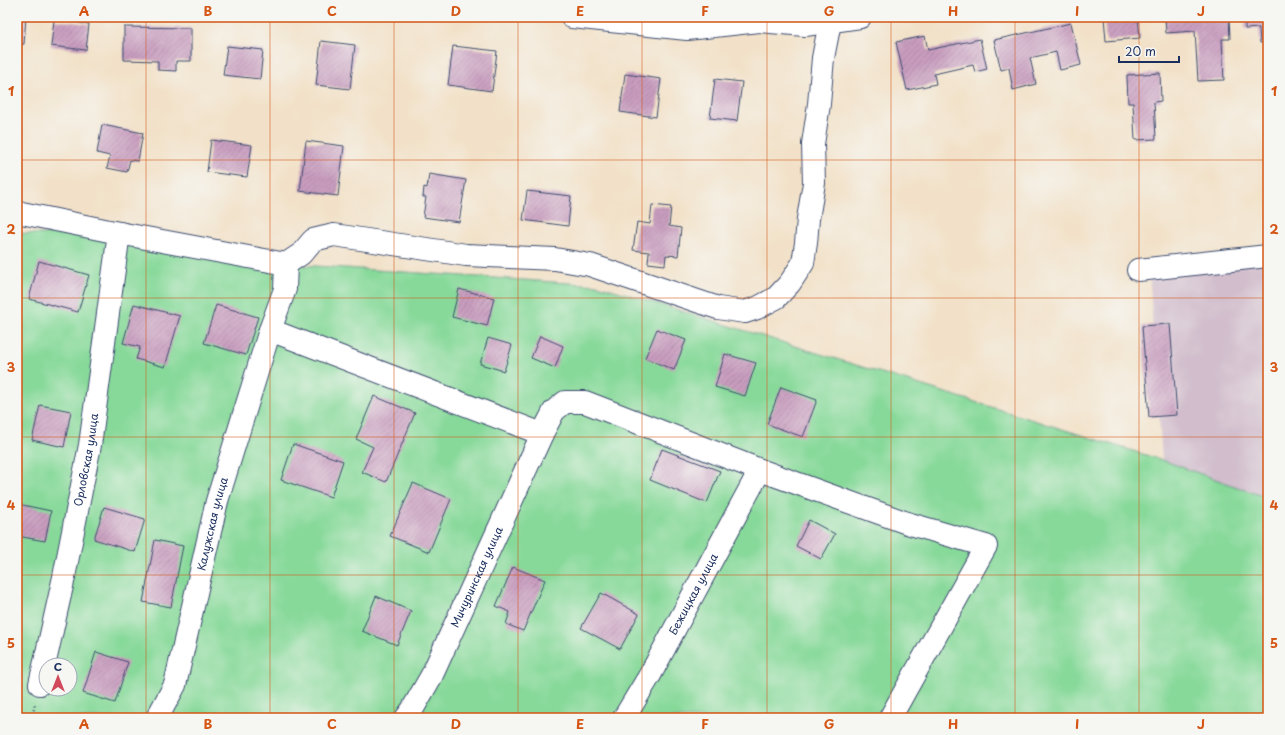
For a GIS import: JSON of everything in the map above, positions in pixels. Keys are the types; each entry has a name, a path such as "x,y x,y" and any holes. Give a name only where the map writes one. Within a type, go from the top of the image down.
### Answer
{"street":[{"path":"572,17 687,29 759,21 805,25 860,17"},
{"path":"17,212 119,233 286,264 301,254 313,240 334,235 466,255 555,259 590,265 718,308 745,312 757,308 776,298 790,283 802,263 814,183 813,144 830,22"},
{"name":"Орловская улица","path":"46,657 64,577 90,445 119,233"},
{"path":"1138,270 1268,256"},
{"name":"Калужская улица","path":"157,718 175,685 218,501 270,330 285,290 286,264"},
{"path":"270,330 542,434"},
{"name":"Мичуринская улица","path":"406,718 432,675 554,410 565,402 585,402 760,470 907,523 986,546 890,718"},
{"name":"Бежицкая улица","path":"624,718 650,675 760,470"}],"shaded area":[{"path":"1268,256 1268,498 1162,460 1149,271"}],"green space":[{"path":"17,233 118,237 286,264 598,285 1162,460 1268,498 1268,718 17,718"}],"building":[{"path":"17,17 26,17 24,44 17,44"},
{"path":"1104,17 1138,17 1140,38 1106,41"},
{"path":"1165,17 1229,17 1230,39 1222,39 1224,80 1198,81 1195,31 1166,33"},
{"path":"1245,17 1268,17 1268,42 1260,43 1259,28 1245,29"},
{"path":"54,20 89,24 86,50 51,46"},
{"path":"1071,23 1081,65 1060,70 1056,52 1030,58 1036,84 1013,90 1009,68 1001,70 994,40"},
{"path":"124,27 191,28 191,61 176,61 176,71 158,70 158,61 124,60"},
{"path":"925,36 928,50 980,39 987,69 975,72 973,65 934,74 936,84 907,90 896,42"},
{"path":"321,41 355,45 350,89 316,85"},
{"path":"227,46 263,50 260,79 223,75"},
{"path":"453,46 497,51 492,91 448,85"},
{"path":"1160,73 1161,101 1154,102 1156,139 1135,140 1133,103 1128,103 1127,75"},
{"path":"625,74 661,79 656,117 620,112"},
{"path":"715,79 742,82 737,121 710,118"},
{"path":"102,125 143,133 138,161 130,160 127,172 107,168 110,156 97,153"},
{"path":"211,140 252,145 247,177 207,172"},
{"path":"306,141 344,146 338,196 300,191"},
{"path":"429,174 466,180 459,222 423,217 426,197 423,197 424,187 427,188"},
{"path":"527,191 571,196 568,226 523,220"},
{"path":"652,205 671,207 669,226 681,228 678,256 666,255 665,265 648,263 649,252 633,250 637,222 650,224"},
{"path":"39,261 89,275 78,312 29,299"},
{"path":"459,289 494,298 487,326 452,317"},
{"path":"134,304 180,316 165,367 136,359 140,347 123,343"},
{"path":"216,305 258,317 246,355 204,343"},
{"path":"1170,324 1177,415 1149,417 1142,326"},
{"path":"657,329 686,340 674,370 645,358"},
{"path":"540,336 563,346 555,368 531,358"},
{"path":"488,338 512,345 504,371 480,364"},
{"path":"725,354 756,363 745,396 715,387"},
{"path":"781,387 817,400 803,437 767,424"},
{"path":"374,396 415,413 386,482 362,472 373,447 356,439"},
{"path":"40,405 71,411 64,447 32,440"},
{"path":"293,444 343,461 331,497 281,480"},
{"path":"662,449 720,471 707,503 650,480"},
{"path":"413,483 451,499 429,552 390,536"},
{"path":"18,504 51,511 45,541 17,536"},
{"path":"104,507 145,519 135,552 94,539"},
{"path":"809,520 835,534 821,559 796,546"},
{"path":"155,540 183,546 171,607 143,602"},
{"path":"513,567 545,580 523,631 506,624 510,612 496,606"},
{"path":"601,593 639,614 620,649 581,628"},
{"path":"376,596 411,611 397,645 362,631"},
{"path":"96,652 128,662 115,703 83,693"}]}
